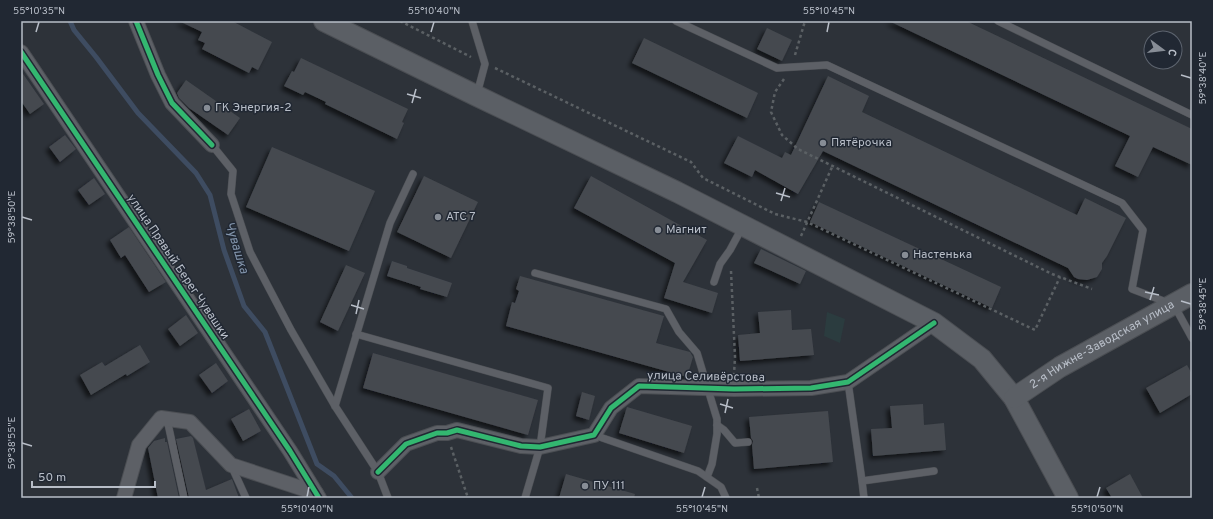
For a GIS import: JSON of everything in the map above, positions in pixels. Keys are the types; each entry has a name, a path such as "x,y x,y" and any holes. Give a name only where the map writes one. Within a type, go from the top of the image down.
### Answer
{"main road":[{"path":"324,21 677,192 934,323 982,359 1014,398 1068,498"},
{"name":"2-я Нижне-Заводская улица","path":"1014,398 1060,366 1192,294"}],"street":[{"path":"136,21 158,75 172,103 212,145"},
{"name":"улица Правый Берег Чувашки","path":"21,52 290,451 317,496"},
{"name":"улица Селивёрстова","path":"594,435 611,408 639,386 734,389 811,388 848,382 934,323"},
{"path":"124,498 139,445 161,418 190,422 231,465 317,496"},
{"path":"378,472 406,444 437,433 447,434 457,430 521,446 540,447 594,435"}],"lane":[{"path":"472,21 485,64 477,96"},
{"path":"676,21 777,68 827,65 1122,203 1143,230 1132,288 1174,305 1192,338"},
{"path":"998,21 1192,115"},
{"path":"212,145 233,171 231,194 250,252 291,330 335,406 378,472 388,498"},
{"path":"335,406 390,222 413,174"},
{"path":"714,282 720,264 730,250 743,226"},
{"path":"535,273 666,309 679,332 697,353 717,419 717,434 712,464 707,477"},
{"path":"356,334 548,388 540,447 525,498"},
{"path":"848,382 864,498"},
{"path":"167,419 184,498"},
{"path":"717,425 724,430 735,443 748,442"},
{"path":"594,435 698,471 721,487 726,498"},
{"path":"231,465 246,498"},
{"path":"862,481 934,471"}],"path":[{"path":"400,21 485,64 691,162 703,178 776,214 807,222 1035,330 1060,277"},
{"path":"805,21 792,67 775,92 770,112 782,135 798,149 1052,274 1092,289"},
{"path":"794,252 833,166"},
{"path":"730,250 735,356 734,389"},
{"path":"447,434 468,498"},
{"path":"757,488 759,498"}],"shaded area":[{"path":"827,312 845,319 840,343 824,336"}],"building":[{"path":"179,21 232,21 272,42 258,70 252,67 249,73 202,49 205,43 198,40 202,32"},
{"path":"889,21 966,21 1192,129 1192,165 1153,147 1138,177 1115,166 1130,136"},
{"path":"767,28 792,40 782,61 757,49"},
{"path":"644,38 758,93 747,118 632,63"},
{"path":"301,58 408,109 397,139 325,104 326,102 305,92 303,95 284,86 292,71 294,72"},
{"path":"21,71 44,104 30,114 21,101"},
{"path":"828,76 869,96 862,112 1077,215 1085,198 1126,218 1102,263 1102,269 1097,277 1087,280 1078,279 1074,277 1068,268 823,151 798,194 755,170 752,177 724,163 738,136 782,158 785,152 791,155"},
{"name":"ГК Энергия-2","path":"186,80 240,118 228,135 189,108 179,98 177,93"},
{"path":"65,135 76,149 60,162 49,147"},
{"path":"272,147 375,191 349,251 246,207"},
{"name":"АТС 7","path":"424,176 478,202 451,258 397,232"},
{"path":"591,176 707,240 683,282 718,293 712,313 664,298 675,263 574,208"},
{"path":"94,178 105,194 89,205 78,190"},
{"name":"Настенька","path":"819,202 1001,287 992,308 810,222"},
{"path":"129,227 166,282 149,292 125,255 121,258 110,240"},
{"path":"761,249 806,271 800,284 754,263"},
{"path":"392,261 407,266 407,268 452,283 447,297 420,289 421,287 387,276"},
{"path":"346,265 365,273 338,331 320,322"},
{"path":"520,276 664,316 656,343 690,352 693,357 687,377 506,326 512,302 515,303 519,291 516,289"},
{"path":"791,310 792,330 811,329 814,355 740,361 738,335 760,333 758,312"},
{"path":"186,315 198,333 180,346 168,329"},
{"path":"140,345 150,362 127,376 126,374 91,395 80,375 102,362 105,366"},
{"path":"373,353 538,400 528,435 363,388"},
{"path":"216,363 228,381 212,393 199,375"},
{"path":"1187,365 1192,374 1192,394 1160,413 1146,388"},
{"path":"582,392 595,396 589,420 576,416"},
{"path":"923,404 924,425 944,423 946,450 873,456 871,429 892,428 890,406"},
{"path":"627,407 692,426 684,453 619,433"},
{"path":"249,409 261,431 243,441 231,419"},
{"path":"828,411 833,462 754,469 753,441 751,438 749,417"},
{"path":"191,436 193,438 206,490 232,479 239,498 189,498 176,439"},
{"path":"165,438 179,498 158,498 148,448 154,441"},
{"name":"ПУ 111","path":"566,474 635,494 634,498 559,498"},
{"path":"1130,474 1143,498 1112,498 1106,488"}],"waterway":[{"name":"Чувашка","path":"70,21 74,30 138,113 196,173 210,195 224,250 244,306 265,332 317,464 334,476 352,498"}],"cycle path":[{"path":"136,21 158,75 172,103 212,145"},
{"path":"21,52 290,451 319,498"},
{"path":"378,472 406,444 437,433 447,433 457,430 521,446 540,447 594,435 611,408 639,386 734,389 811,388 848,382 934,323"}],"place":[{"name":"ГК Энергия-2","path":"207,108"},
{"name":"Пятёрочка","path":"823,143"},
{"name":"АТС 7","path":"438,217"},
{"name":"Магнит","path":"658,230"},
{"name":"Настенька","path":"905,255"},
{"name":"ПУ 111","path":"585,486"}]}
